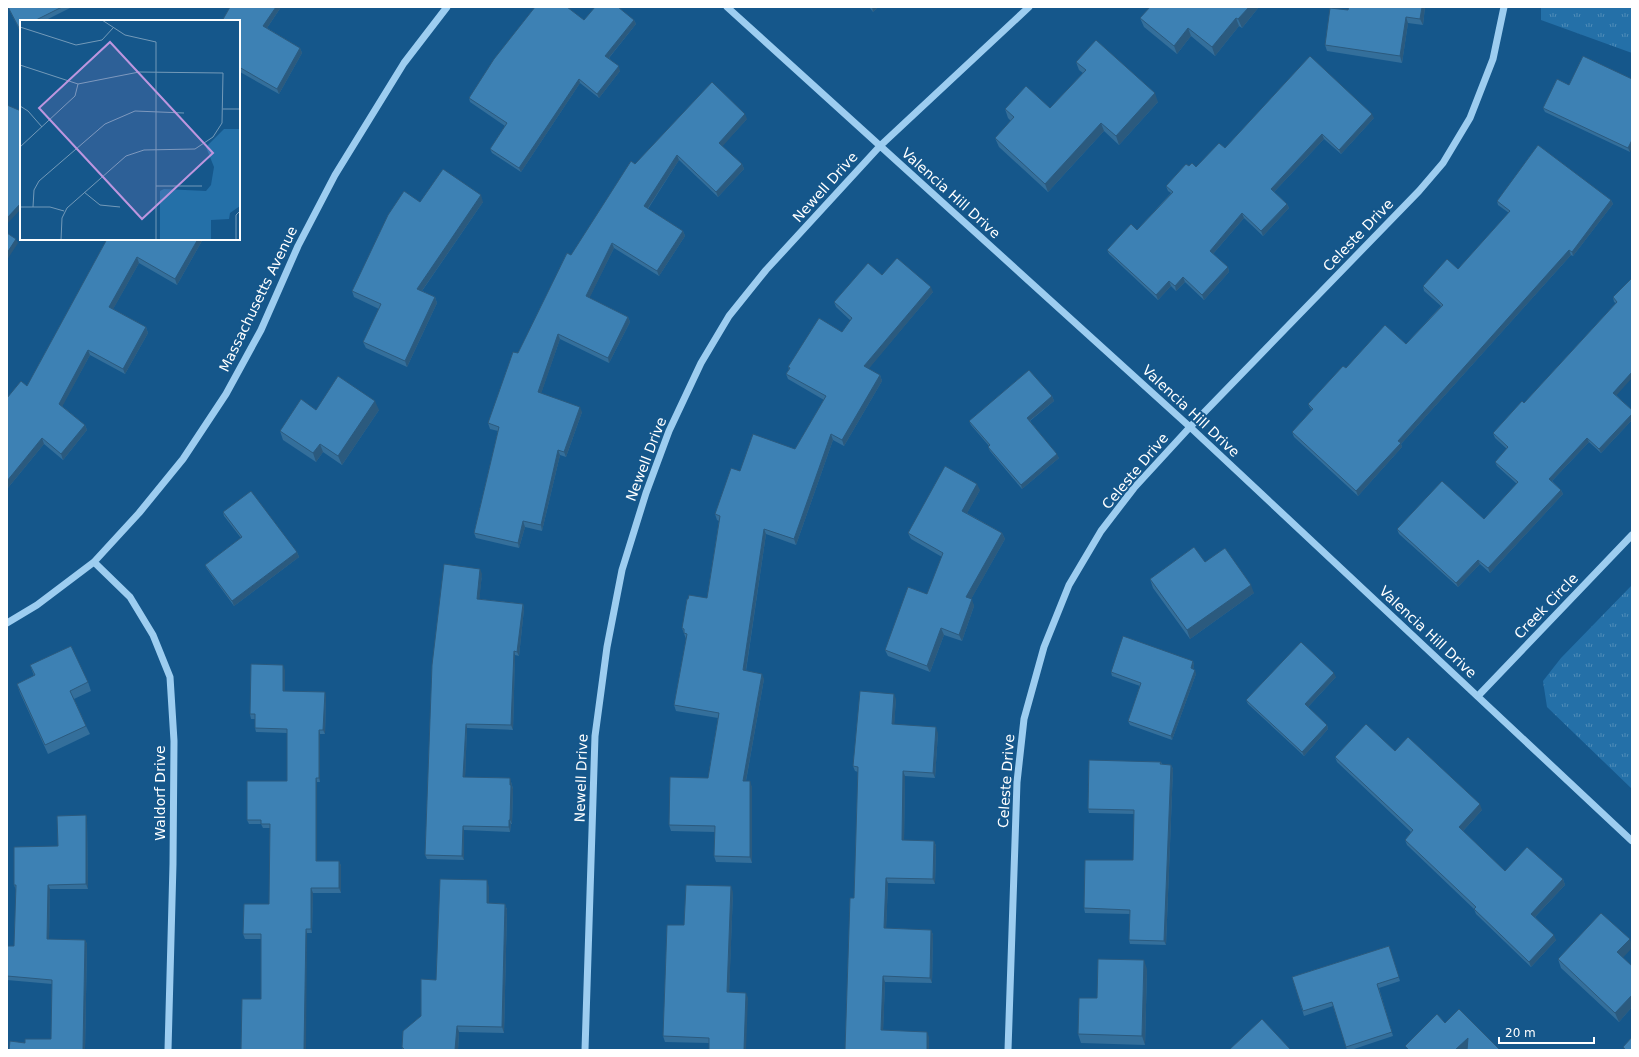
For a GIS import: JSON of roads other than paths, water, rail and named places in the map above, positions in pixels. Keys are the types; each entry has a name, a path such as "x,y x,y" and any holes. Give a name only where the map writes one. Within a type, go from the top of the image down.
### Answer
{"street":[{"name":"Massachusetts Avenue","path":"7,623 37,605 94,562 139,513 183,459 226,394 261,330 298,246 335,175 404,64 447,7"},
{"name":"Valencia Hill Drive","path":"727,7 1190,427 1632,841"},
{"name":"Newell Drive","path":"585,1050 595,736 607,647 622,570 646,493 669,431 698,370 729,316 766,270 880,146 1030,7"},
{"name":"Celeste Drive","path":"1008,1050 1016,782 1024,719 1044,647 1069,585 1101,532 1134,488 1190,427 1419,191 1443,163 1470,118 1493,59 1504,7"},
{"name":"Creek Circle","path":"1478,696 1632,535"},
{"name":"Waldorf Drive","path":"94,562 130,597 153,635 170,677 174,741 173,864 168,1050"}]}
